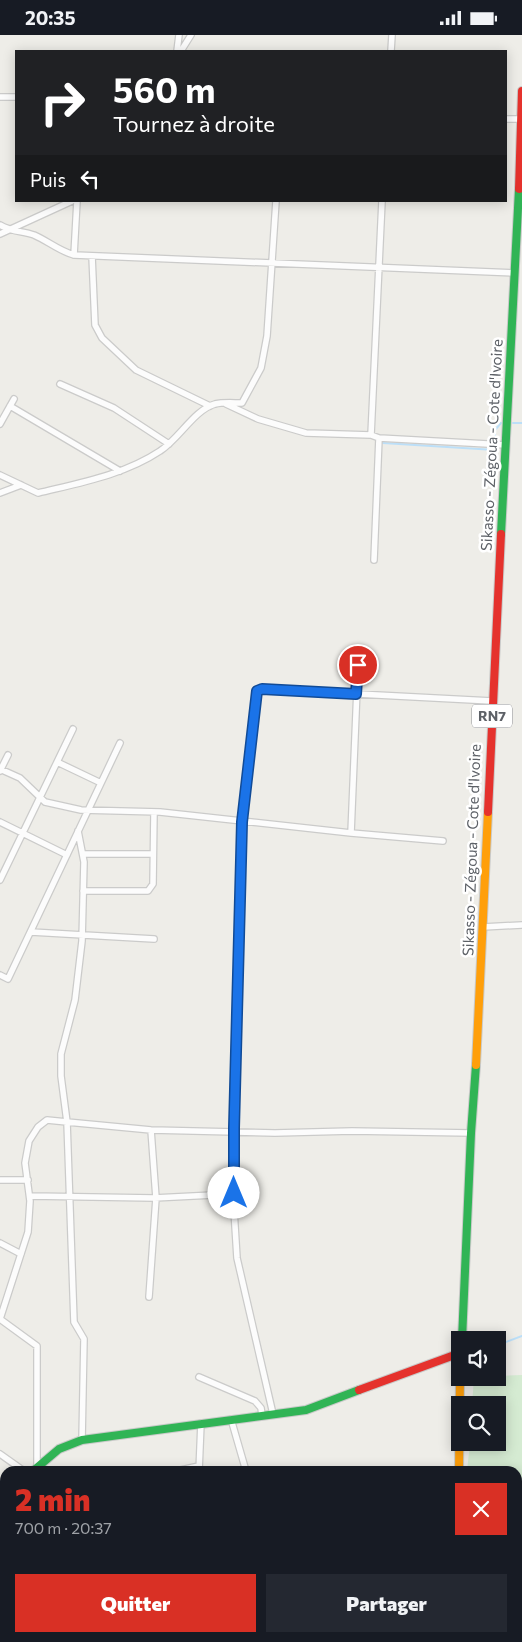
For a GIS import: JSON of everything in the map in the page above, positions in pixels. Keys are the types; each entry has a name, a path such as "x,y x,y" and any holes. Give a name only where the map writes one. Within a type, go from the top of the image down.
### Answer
{"main road":[{"name":"Sikasso - Zégoua - Cote d'Ivoire","path":"462,1331 471,1133 479,1024 492,701 522,91"},
{"path":"39,1466 60,1449 82,1440 306,1410 451,1356"},
{"path":"458,1466 460,1386"}],"street":[{"path":"177,50 179,35"},
{"path":"182,50 191,35"},
{"path":"391,50 392,35"},
{"path":"0,97 15,97"},
{"path":"507,119 521,119"},
{"path":"0,234 70,202"},
{"path":"74,255 77,202"},
{"path":"0,475 38,493 106,476 161,451 202,411 210,406 242,403 261,368 267,336 276,202"},
{"path":"371,435 382,202"},
{"path":"0,225 10,231 32,235 64,252 74,255 514,273"},
{"path":"92,256 95,325 102,338 136,370 210,406"},
{"path":"60,384 114,408 169,444"},
{"path":"0,424 14,399"},
{"path":"226,404 258,419 306,433 371,435 379,438 506,445"},
{"path":"10,406 120,471"},
{"path":"374,560 379,438"},
{"path":"0,493 21,485"},
{"path":"351,833 358,665"},
{"path":"273,1414 236,1258 234,1193 242,822 257,691 262,689 492,701"},
{"path":"0,880 73,729"},
{"path":"0,975 8,979 120,743"},
{"path":"8,755 0,770 20,778 45,802 88,810 154,812 443,841"},
{"path":"57,763 101,783"},
{"path":"84,891 148,891 153,885 154,812"},
{"path":"0,823 67,855"},
{"path":"78,831 84,862 82,935 75,1000 61,1054 61,1077 67,1122 74,1322 84,1339 82,1440"},
{"path":"83,854 153,854"},
{"path":"483,927 522,925"},
{"path":"31,931 154,939"},
{"path":"35,1466 37,1346 0,1319 28,1232 30,1196 25,1163 29,1141 38,1127 47,1120 151,1130 275,1133 352,1131 471,1133"},
{"path":"149,1297 156,1198 151,1130"},
{"path":"0,1180 28,1180"},
{"path":"30,1196 156,1198 234,1193"},
{"path":"0,1243 21,1254"},
{"path":"199,1377 255,1401 261,1408 262,1415"},
{"path":"231,1419 245,1466"},
{"path":"199,1466 201,1423"},
{"path":"0,1454 17,1466"}],"green space":[{"path":"522,1375 522,1466 468,1466 469,1451 506,1451 506,1396 473,1396 473,1386 506,1386 506,1376"}],"waterway":[{"path":"495,439 495,430 501,423"},
{"path":"513,423 522,423"},
{"path":"383,443 495,450"},
{"path":"506,1342 522,1336"}],"traffic: fast":[{"path":"501,534 519,189"},
{"path":"462,1331 471,1133 476,1065"},
{"path":"39,1466 59,1449 82,1440 306,1410 359,1390"}],"traffic: slow":[{"path":"476,1065 488,812"},
{"path":"459,1466 460,1386"}],"traffic: jam":[{"path":"519,189 522,91"},
{"path":"488,812 501,534"},
{"path":"359,1390 451,1356"}],"route":[{"path":"234,1193 242,822 257,691 262,689 356,694 358,665"}]}
